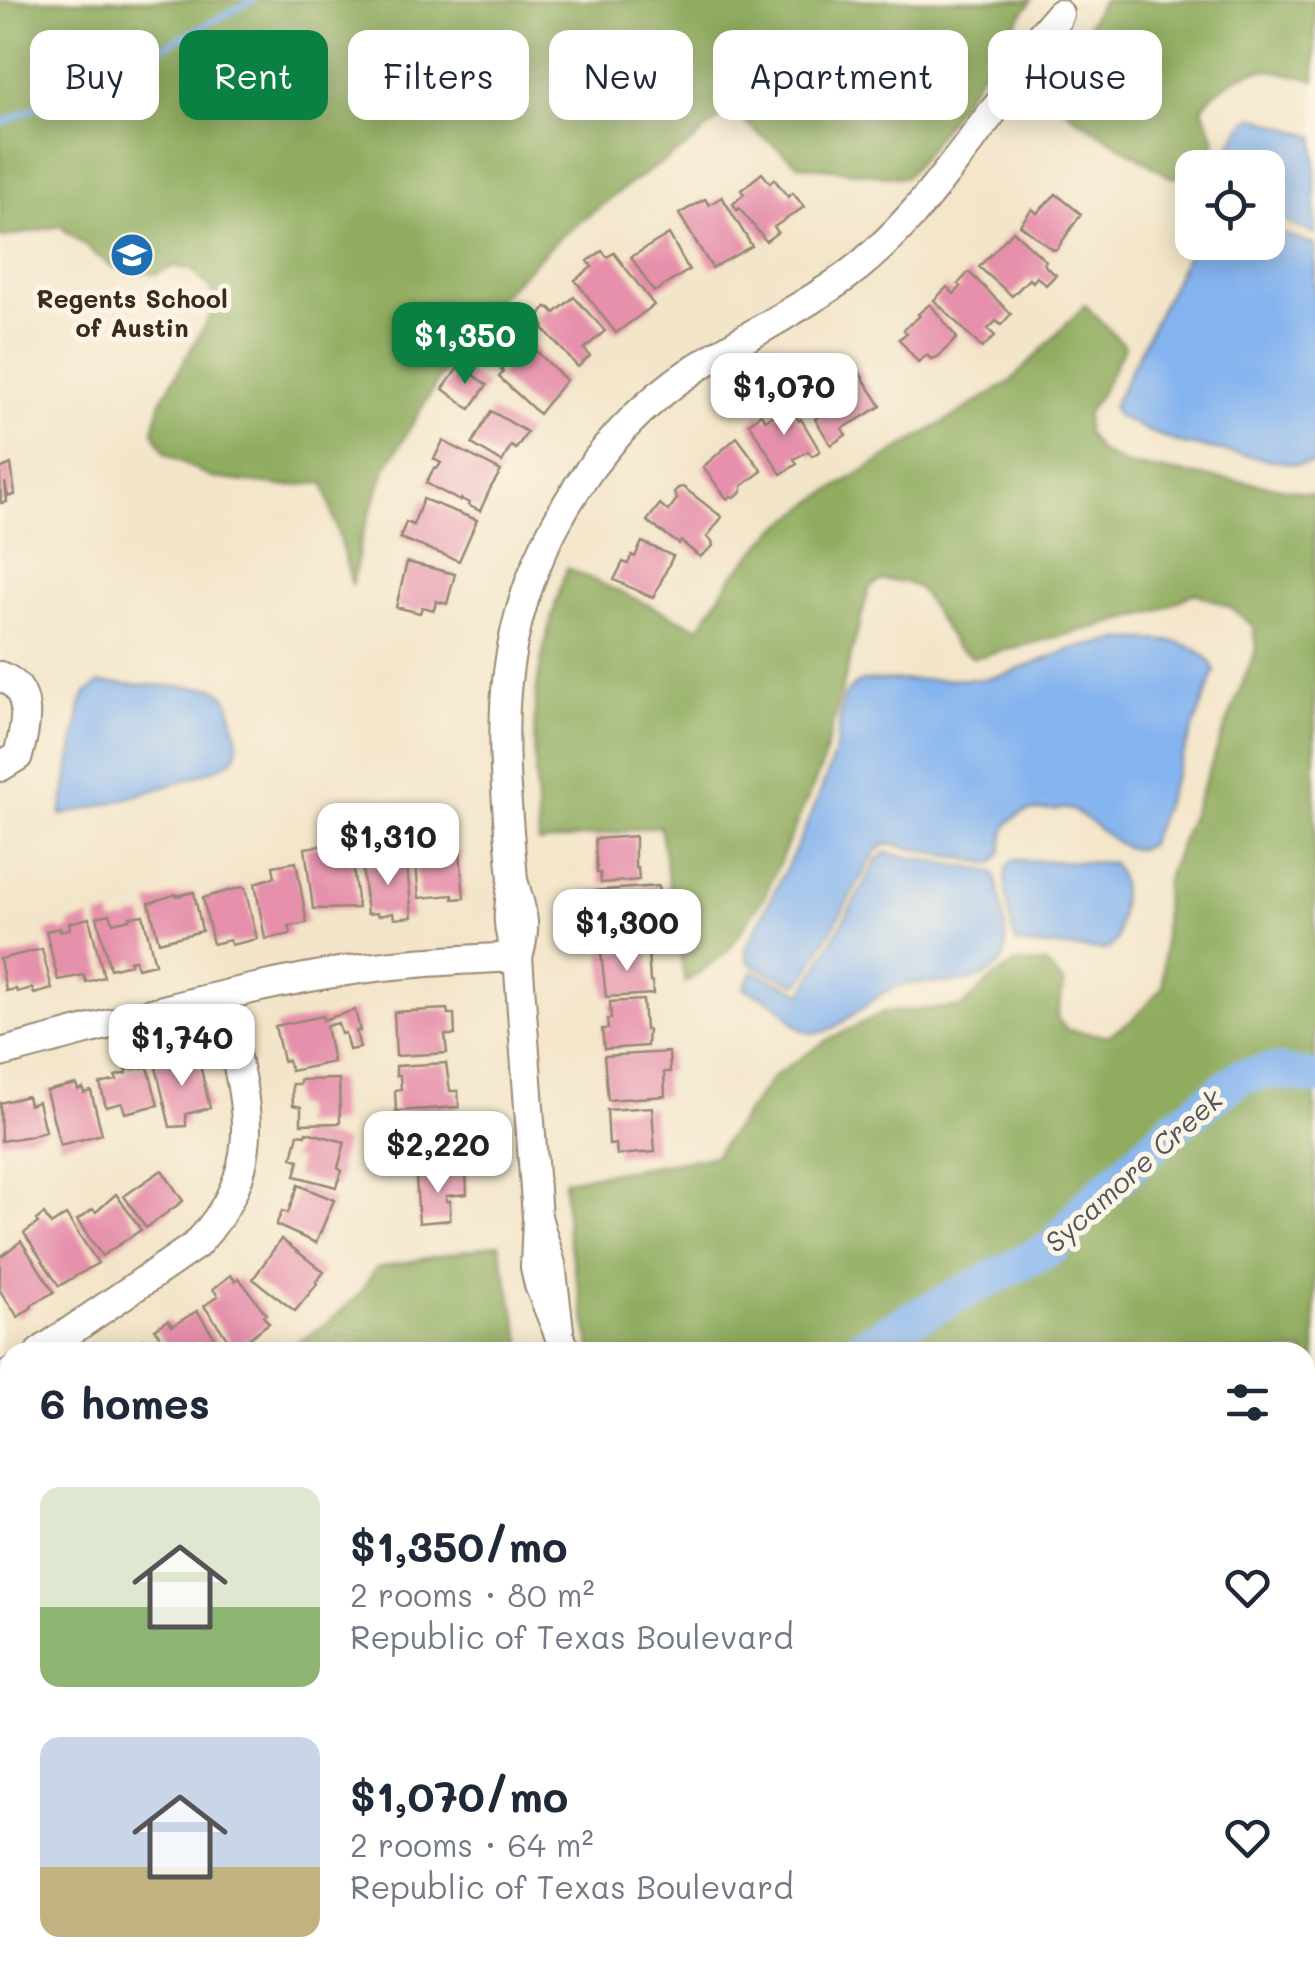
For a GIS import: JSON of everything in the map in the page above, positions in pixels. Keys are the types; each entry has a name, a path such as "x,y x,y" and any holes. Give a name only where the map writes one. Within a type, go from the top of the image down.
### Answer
{"street":[{"path":"563,1341 552,1264 537,1216 518,957 525,935 524,919 512,880 504,752 510,656 529,583 564,508 622,431 669,387 822,293 873,255 920,207 1001,102 1032,71 1062,7"},
{"path":"0,676 8,678 23,698 27,721 18,756 0,767"},
{"path":"0,1053 221,997 342,972 518,957"},
{"path":"55,1342 196,1245 217,1223 232,1197 245,1154 246,1110 221,997"}],"green space":[{"path":"0,0 1032,0 1011,30 988,30 988,63 968,92 968,30 713,30 713,120 718,120 559,238 492,304 449,362 386,468 363,532 352,585 324,483 284,486 212,478 165,453 153,431 161,401 215,308 212,290 192,270 175,266 155,274 112,267 60,226 0,238"},
{"path":"1103,0 1315,0 1315,80 1265,70 1230,82 1202,108 1213,133 1212,150 1175,150 1175,177 1170,177 1079,120 1162,120 1162,30 1084,30"},
{"path":"742,120 949,120 905,178 799,165"},
{"path":"1085,305 1125,346 1087,412 1086,432 1098,450 1126,465 1315,495 1315,1342 590,1342 567,1232 564,1180 714,1156 773,1077 824,1042 884,1012 962,1007 994,977 1016,963 1046,964 1064,984 1057,1018 1067,1030 1107,1036 1131,1021 1163,987 1165,883 1256,649 1253,626 1230,607 1195,593 1158,611 974,658 956,647 919,588 882,580 869,588 821,768 764,897 728,951 685,983 660,826 539,843 535,707 542,657 567,568 699,628 734,574 775,530 820,497 1010,382"},
{"path":"499,1244 522,1342 298,1342 359,1295 376,1268"}],"water":[{"path":"1254,117 1315,137 1315,234 1285,222 1285,150 1229,150"},
{"path":"1285,235 1315,245 1315,463 1299,465 1184,444 1116,415 1115,402 1185,260 1285,260"},
{"path":"1118,640 1159,640 1186,645 1208,659 1215,671 1149,844 1139,849 1119,844 1078,813 1063,809 1030,810 1013,819 992,864 890,844 882,846 803,980 793,983 747,960 746,948 818,800 836,748 847,692 863,681 983,679 1004,675 1072,649"},
{"path":"100,683 214,688 230,705 238,739 236,754 223,765 180,782 61,815 82,702 86,693"},
{"path":"886,853 993,872 1006,944 1002,961 992,971 966,981 893,988 843,1022 813,1033 799,1028 775,1004 744,988 753,971 803,993 878,859"},
{"path":"1017,860 1112,863 1120,879 1122,899 1117,939 1110,948 1017,944 1006,874 1007,867"}],"building":[{"path":"762,173 770,183 774,179 788,197 793,193 804,207 774,227 778,232 766,241 733,204 744,194 741,190"},
{"path":"1056,194 1081,214 1053,250 1020,225 1032,209 1037,213"},
{"path":"722,197 752,246 712,268 679,214 705,199 709,205"},
{"path":"1013,231 1056,275 1046,285 1037,277 1033,282 1029,279 1012,296 979,267"},
{"path":"669,234 689,270 654,292 631,257"},
{"path":"602,251 607,257 614,253 654,305 616,333 575,280 592,267 588,261"},
{"path":"969,272 1011,314 1001,325 996,321 988,329 995,336 982,348 934,300 947,287 954,294"},
{"path":"574,297 605,331 584,349 590,356 578,367 537,319 546,307 555,313"},
{"path":"930,304 957,338 938,357 931,359 927,355 918,362 899,339"},
{"path":"521,336 566,380 539,414 499,377 515,354 510,350"},
{"path":"460,365 487,385 470,409 443,389"},
{"path":"857,369 881,406 842,429 846,435 831,445 815,419 823,414 813,399 830,388 825,379 831,376 835,382"},
{"path":"791,407 820,451 812,456 808,451 794,459 797,464 781,474 749,423 761,414 765,420"},
{"path":"491,411 527,432 516,449 511,446 502,462 472,444"},
{"path":"737,437 762,471 742,486 735,497 727,499 703,467"},
{"path":"443,441 501,471 480,511 426,483 441,463 434,459"},
{"path":"11,464 15,495 8,496 5,482 7,502 1,503 0,469"},
{"path":"683,487 722,517 707,537 713,546 700,557 647,521 660,504 668,511 677,499 674,493"},
{"path":"423,499 477,520 459,561 400,538 406,522 413,525"},
{"path":"642,542 673,556 653,598 614,580 623,562 628,564 632,555 635,557"},
{"path":"407,562 455,574 447,604 436,601 434,610 422,607 420,613 396,607"},
{"path":"635,836 639,880 601,883 595,839"},
{"path":"350,841 358,908 313,909 305,848"},
{"path":"460,851 464,898 419,898 415,855 448,856 448,852"},
{"path":"406,856 412,917 394,919 393,913 367,914 362,865 385,865 384,859"},
{"path":"296,862 307,923 289,926 291,934 265,939 255,883 275,877 273,866"},
{"path":"658,886 660,906 653,906 652,931 601,935 599,909 594,909 592,891"},
{"path":"242,887 257,939 231,945 230,940 213,944 203,898"},
{"path":"194,892 202,931 159,942 149,903"},
{"path":"110,914 113,923 143,915 155,964 137,968 135,960 110,969 97,917"},
{"path":"89,918 104,977 86,982 84,975 58,980 46,931 70,929 69,923"},
{"path":"42,949 52,989 34,994 32,988 6,991 0,959"},
{"path":"648,950 653,994 606,997 601,953"},
{"path":"643,1000 647,1046 604,1049 602,1029 608,1029 607,1019 611,1019 610,1002"},
{"path":"447,1009 448,1014 454,1014 455,1035 445,1035 447,1053 396,1056 394,1012"},
{"path":"355,1010 360,1048 349,1050 338,1023 326,1026 333,1062 291,1071 288,1060 283,1061 275,1026 323,1016 323,1020"},
{"path":"669,1052 670,1072 664,1072 665,1096 608,1100 604,1056"},
{"path":"198,1056 210,1108 186,1114 186,1126 170,1127 155,1063"},
{"path":"446,1063 450,1091 458,1091 459,1107 396,1111 395,1090 401,1089 396,1066"},
{"path":"148,1067 158,1105 125,1113 122,1103 106,1107 100,1084 117,1080 115,1076 127,1073 126,1070"},
{"path":"339,1079 340,1123 301,1124 301,1107 293,1105 292,1084 300,1084 300,1080"},
{"path":"76,1084 84,1093 91,1091 102,1134 60,1145 46,1091"},
{"path":"27,1096 29,1105 38,1102 45,1131 1,1141 0,1103"},
{"path":"652,1107 655,1152 617,1155 616,1144 609,1145 607,1110"},
{"path":"460,1118 462,1137 456,1137 460,1163 421,1167 418,1120"},
{"path":"306,1132 345,1142 336,1187 295,1176 299,1160 292,1158 298,1134"},
{"path":"162,1170 183,1201 146,1228 124,1196"},
{"path":"466,1174 467,1194 446,1196 446,1201 450,1201 450,1220 419,1223 416,1177"},
{"path":"298,1185 334,1200 316,1243 276,1225 282,1211 288,1213"},
{"path":"116,1194 141,1230 102,1256 77,1220 93,1209 96,1212"},
{"path":"44,1214 51,1225 66,1215 98,1263 59,1286 24,1233"},
{"path":"281,1239 324,1272 295,1311 253,1279"},
{"path":"21,1241 54,1292 18,1317 0,1291 0,1257"},
{"path":"231,1275 235,1281 239,1278 269,1323 244,1342 230,1342 204,1306 218,1296 213,1289"},
{"path":"197,1311 218,1342 164,1342 155,1329 168,1320 172,1326"}],"waterway":[{"path":"0,124 254,0"},
{"name":"Sycamore Creek","path":"869,1342 1053,1247 1085,1208 1175,1126 1240,1077 1272,1071 1315,1078"}],"place":[{"name":"Regents School of Austin","path":"132,255"}]}
